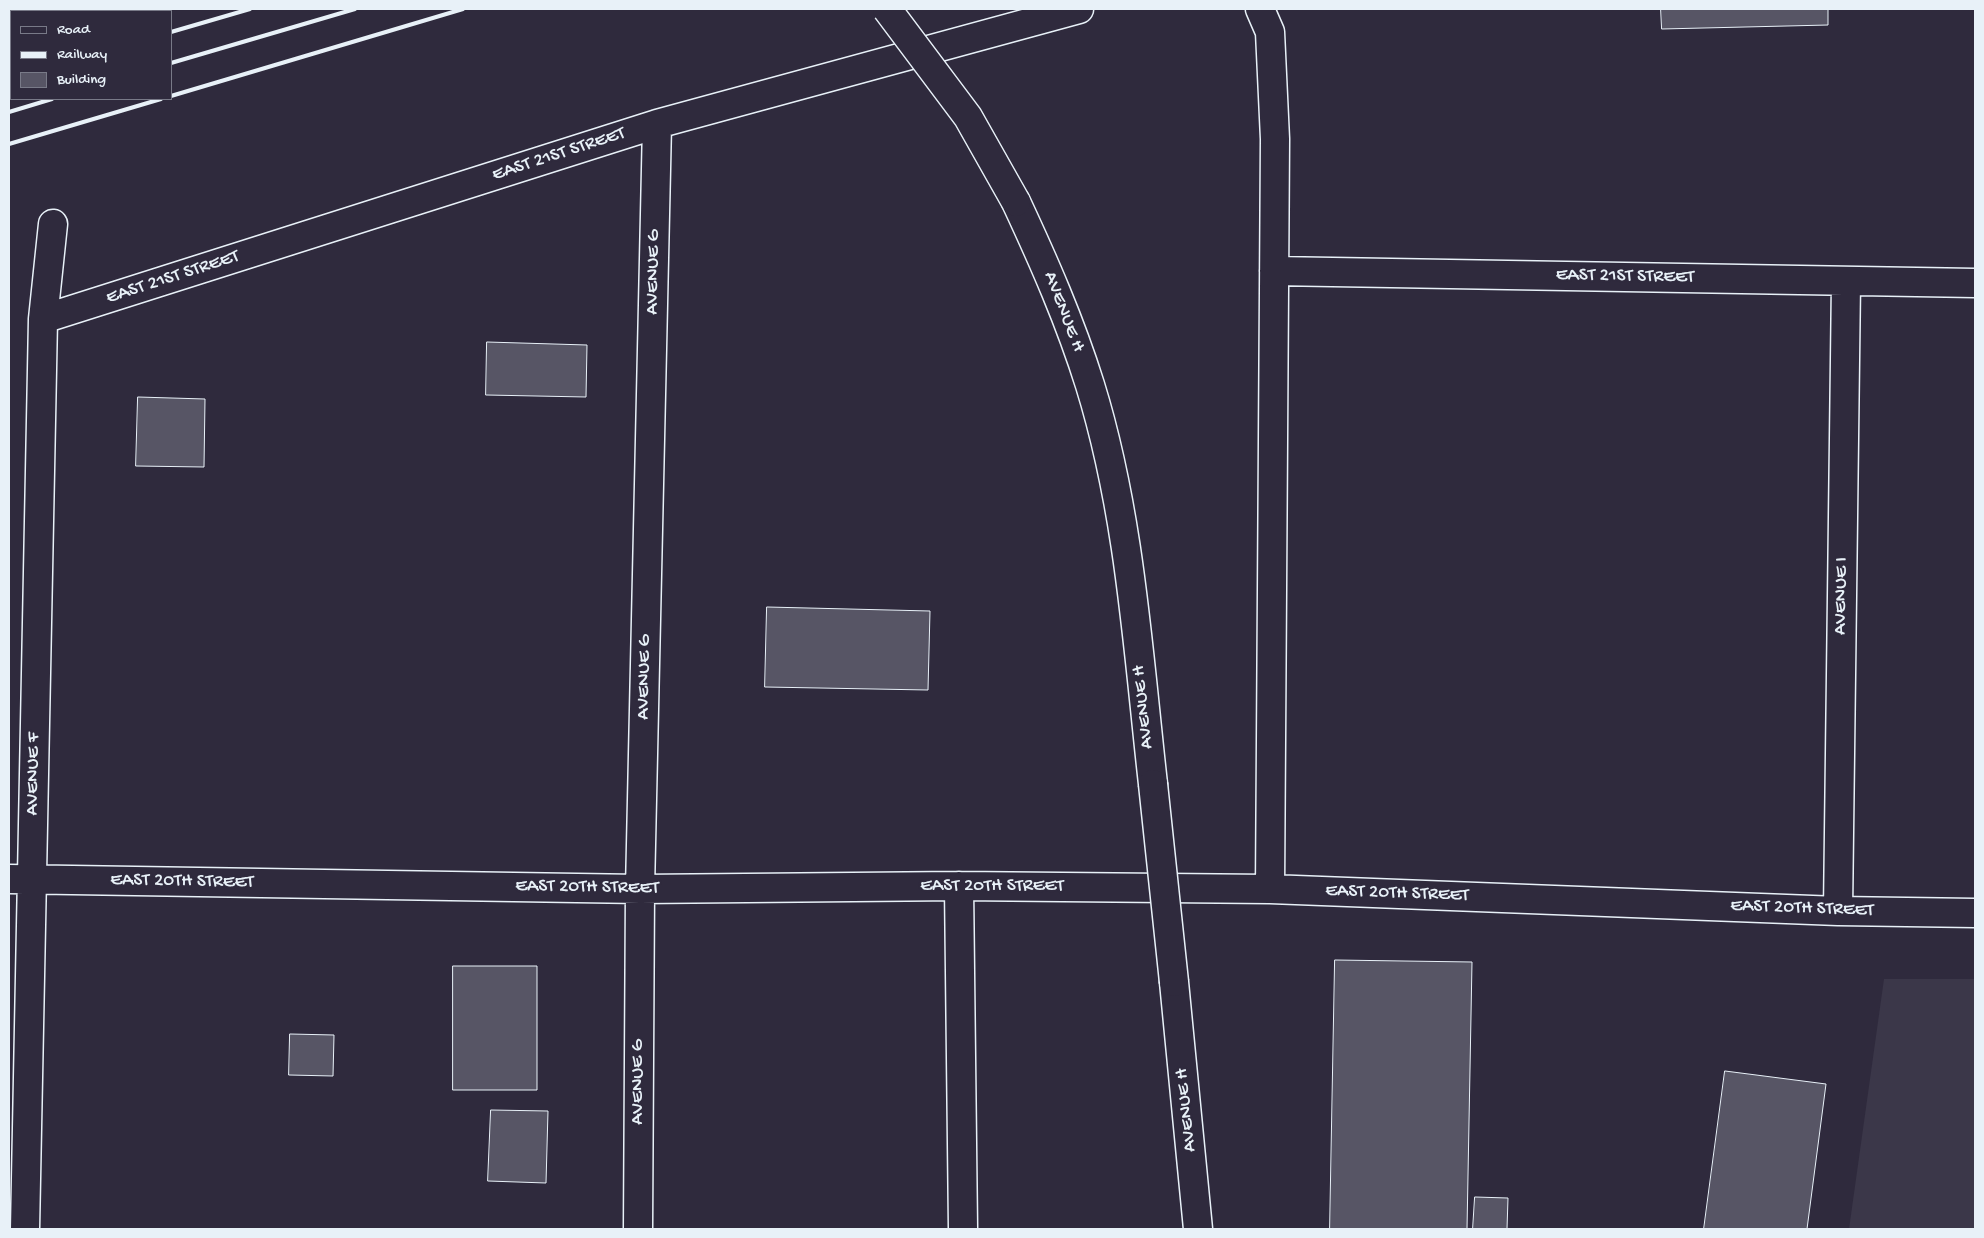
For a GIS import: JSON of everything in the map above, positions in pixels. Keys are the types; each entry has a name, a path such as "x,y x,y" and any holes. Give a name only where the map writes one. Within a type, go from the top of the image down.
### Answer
{"street":[{"name":"AVENUE H","path":"887,9 968,117 1016,202 1058,291 1090,385 1109,462 1126,549 1174,982 1198,1229"},
{"name":"EAST 21ST STREET","path":"44,319 657,124 1079,9"},
{"path":"1260,9 1270,32 1275,139 1270,889"},
{"name":"AVENUE G","path":"638,1229 640,889 657,124"},
{"name":"AVENUE F","path":"25,1229 20,879 44,319 53,224"},
{"name":"EAST 21ST STREET","path":"1274,271 1975,283"},
{"name":"AVENUE I","path":"1838,910 1846,281"},
{"name":"EAST 20TH STREET","path":"20,879 640,889 959,886 1270,889 1838,910 1975,913"},
{"path":"959,886 963,1229"}],"shaded area":[{"path":"1884,979 1975,979 1975,1229 1849,1229"}],"building":[{"path":"1661,9 1828,9 1828,25 1662,29"},
{"path":"487,342 587,345 586,397 486,395"},
{"path":"138,397 205,399 204,467 136,466"},
{"path":"767,607 930,611 928,690 765,687"},
{"path":"1335,960 1472,962 1467,1229 1330,1229"},
{"path":"453,966 537,966 537,1090 453,1090"},
{"path":"290,1034 334,1035 333,1076 289,1075"},
{"path":"1725,1071 1826,1084 1807,1229 1704,1229"},
{"path":"491,1110 548,1111 546,1183 488,1181"},
{"path":"1475,1197 1508,1198 1507,1229 1473,1229"}],"railway":[{"path":"160,10 164,9"},
{"path":"172,32 250,9"},
{"path":"172,63 355,9"},
{"path":"172,96 463,9"},
{"path":"9,112 49,100"},
{"path":"9,144 158,100"}]}
